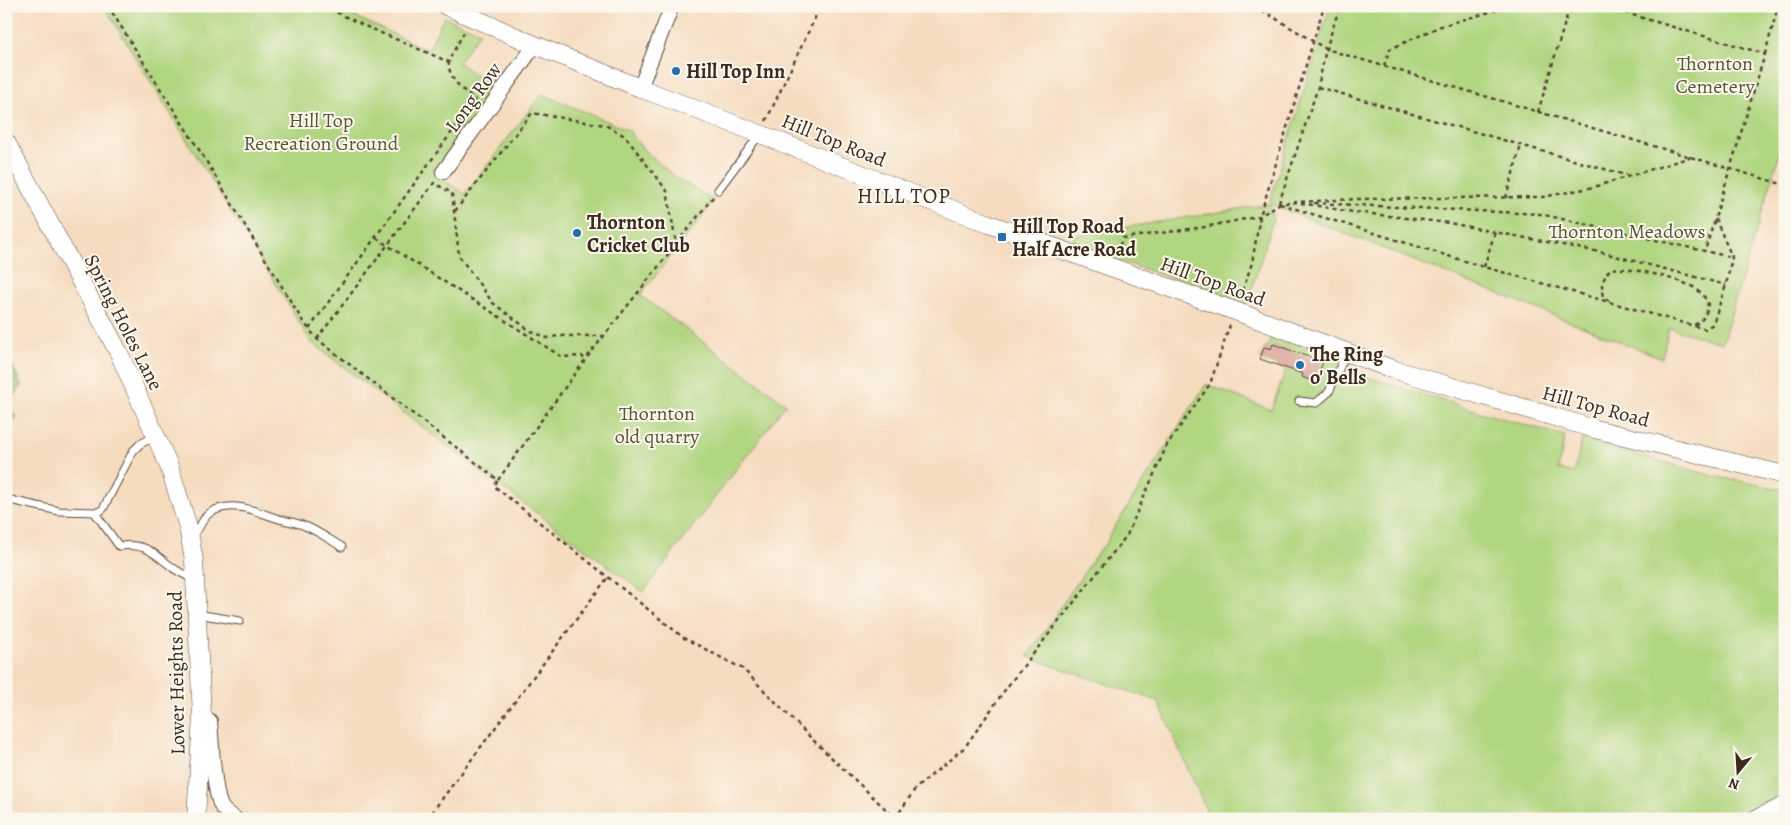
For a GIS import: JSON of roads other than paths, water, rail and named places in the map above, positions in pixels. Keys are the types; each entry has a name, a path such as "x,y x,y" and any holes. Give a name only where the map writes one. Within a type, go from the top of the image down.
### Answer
{"street":[{"name":"Hill Top Road","path":"446,6 535,46 989,224 1111,266 1392,369 1595,429 1785,474"},
{"path":"640,88 672,6"},
{"name":"Long Row","path":"443,172 535,46"},
{"name":"Spring Holes Lane","path":"6,142 119,353 169,466 189,531"},
{"name":"Lower Heights Road","path":"189,531 194,560 202,715 196,819"},
{"path":"202,715 210,721 217,789 222,806 230,816 236,819"},
{"path":"1756,819 1785,806"}],"lane":[{"path":"718,190 760,134"},
{"path":"1299,401 1316,404 1329,392 1346,352"},
{"path":"6,499 59,511 95,513 103,509 133,451 140,444 156,436"},
{"path":"189,531 197,531 204,518 212,511 221,508 244,507 274,518 304,525 342,547"},
{"path":"95,513 119,546 132,544 153,552 172,568 195,580"},
{"path":"197,614 240,622"}],"place":[{"name":"Hill Top Inn","path":"676,71"},
{"name":"Thornton Cricket Club","path":"577,233"},
{"name":"Hill Top Road Half Acre Road","path":"1002,237"},
{"name":"The Ring o' Bells","path":"1300,365"}],"district":[{"name":"HILL TOP","path":"904,196"}],"park label":[{"name":"Thornton Cemetery","path":"1715,74"},
{"name":"Hill Top Recreation Ground","path":"321,132"},
{"name":"Thornton Meadows","path":"1627,231"},
{"name":"Thornton old quarry","path":"657,424"}]}
